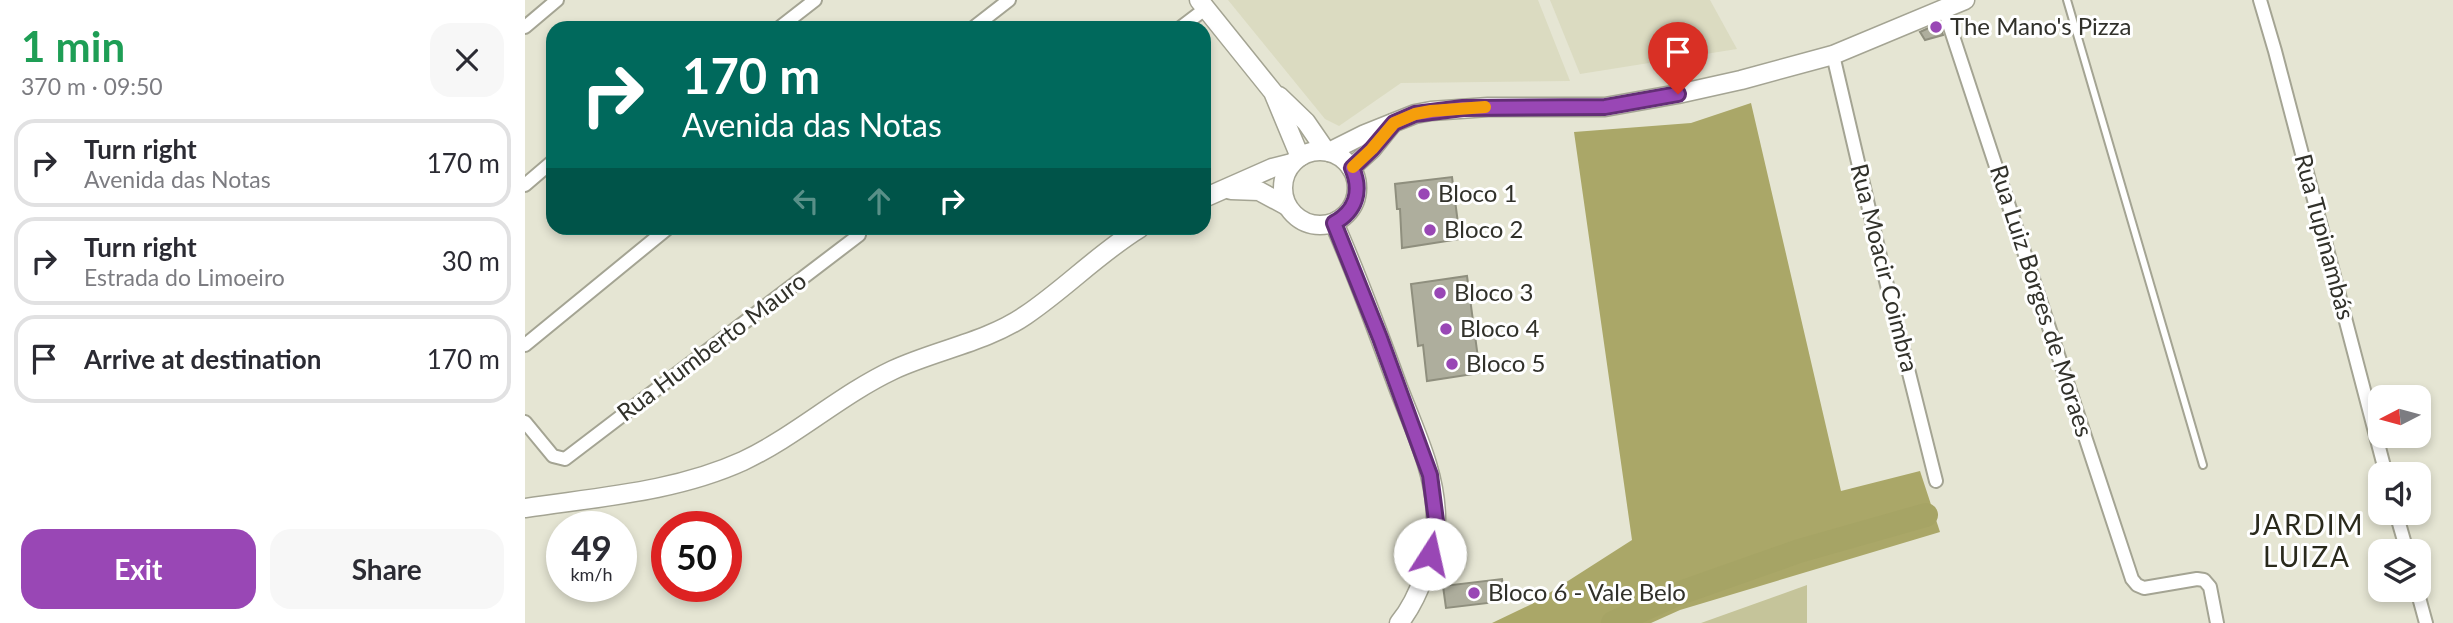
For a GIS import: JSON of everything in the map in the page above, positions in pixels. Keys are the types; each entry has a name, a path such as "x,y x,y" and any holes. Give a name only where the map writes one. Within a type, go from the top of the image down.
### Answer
{"main road":[{"path":"1327,152 1415,114 1463,108 1573,108 1633,103 1727,83 1833,55 1965,0"},
{"path":"1202,4 1273,92 1294,108 1327,152"},
{"path":"1273,92 1296,160 1283,184 1287,206"},
{"path":"1352,168 1394,123"},
{"path":"1211,195 1312,152 1338,155 1352,168 1356,178 1356,200 1351,210 1334,223 1316,226 1299,220 1287,206 1259,191 1242,188 1224,190"},
{"path":"1334,223 1422,447 1435,501 1436,521 1430,554 1415,597 1399,623"},
{"path":"525,508 671,485 700,478 744,460 876,379 919,359 1008,326 1025,316 1129,235"}],"street":[{"path":"525,27 557,0"},
{"path":"788,21 815,0"},
{"path":"983,21 1009,0"},
{"name":"Rua Tupinambás","path":"2260,0 2276,51 2383,462"},
{"path":"1186,21 1202,4"},
{"name":"Rua Luiz Borges de Moraes","path":"1944,9 2128,570 2137,584 2144,589 2196,579 2204,580 2210,587 2217,623"},
{"name":"Rua Moacir Coimbra","path":"1833,55 1936,481"},
{"path":"525,185 546,167"},
{"path":"525,345 659,235"},
{"name":"Rua Humberto Mauro","path":"525,422 553,456 565,459 858,235"},
{"path":"2420,602 2426,623"}],"lane":[{"path":"2067,0 2203,465"}],"shaded area":[{"path":"1228,0 1538,0 1570,81 1401,83 1339,126 1325,119"},
{"path":"1550,0 1710,0 1737,49 1580,74"},
{"path":"1751,103 1841,491 1920,471 1940,532 1680,610 1651,623 1492,623 1532,604 1632,540 1574,132 1691,123"},
{"path":"1807,585 1807,623 1701,623"}],"building":[{"name":"The Mano's Pizza","path":"1939,23 1943,35 1925,40 1920,32"},
{"path":"1452,177 1460,239 1402,248 1400,209 1397,209 1395,184"},
{"path":"1467,276 1480,373 1427,381 1423,345 1418,346 1411,284"},
{"name":"Bloco 6 - Vale Belo","path":"1502,579 1505,601 1446,608 1443,586"}],"waterway":[{"path":"1613,623 1677,594 1799,551 1926,515"}],"slow traffic":[{"path":"1353,167 1394,123 1431,111 1485,107"}],"place":[{"name":"The Mano's Pizza","path":"1936,27"},
{"name":"Bloco 1","path":"1424,194"},
{"name":"Bloco 2","path":"1430,230"},
{"name":"Bloco 3","path":"1440,293"},
{"name":"Bloco 4","path":"1446,329"},
{"name":"Bloco 5","path":"1452,364"},
{"name":"Bloco 6 - Vale Belo","path":"1474,593"}],"district":[{"name":"JARDIM LUIZA","path":"2307,541"}],"route":[{"path":"1430,554 1436,521 1435,501 1422,447 1334,223 1351,210 1356,200 1356,178 1352,168 1394,123 1415,114 1488,107 1605,107 1678,94"}]}
